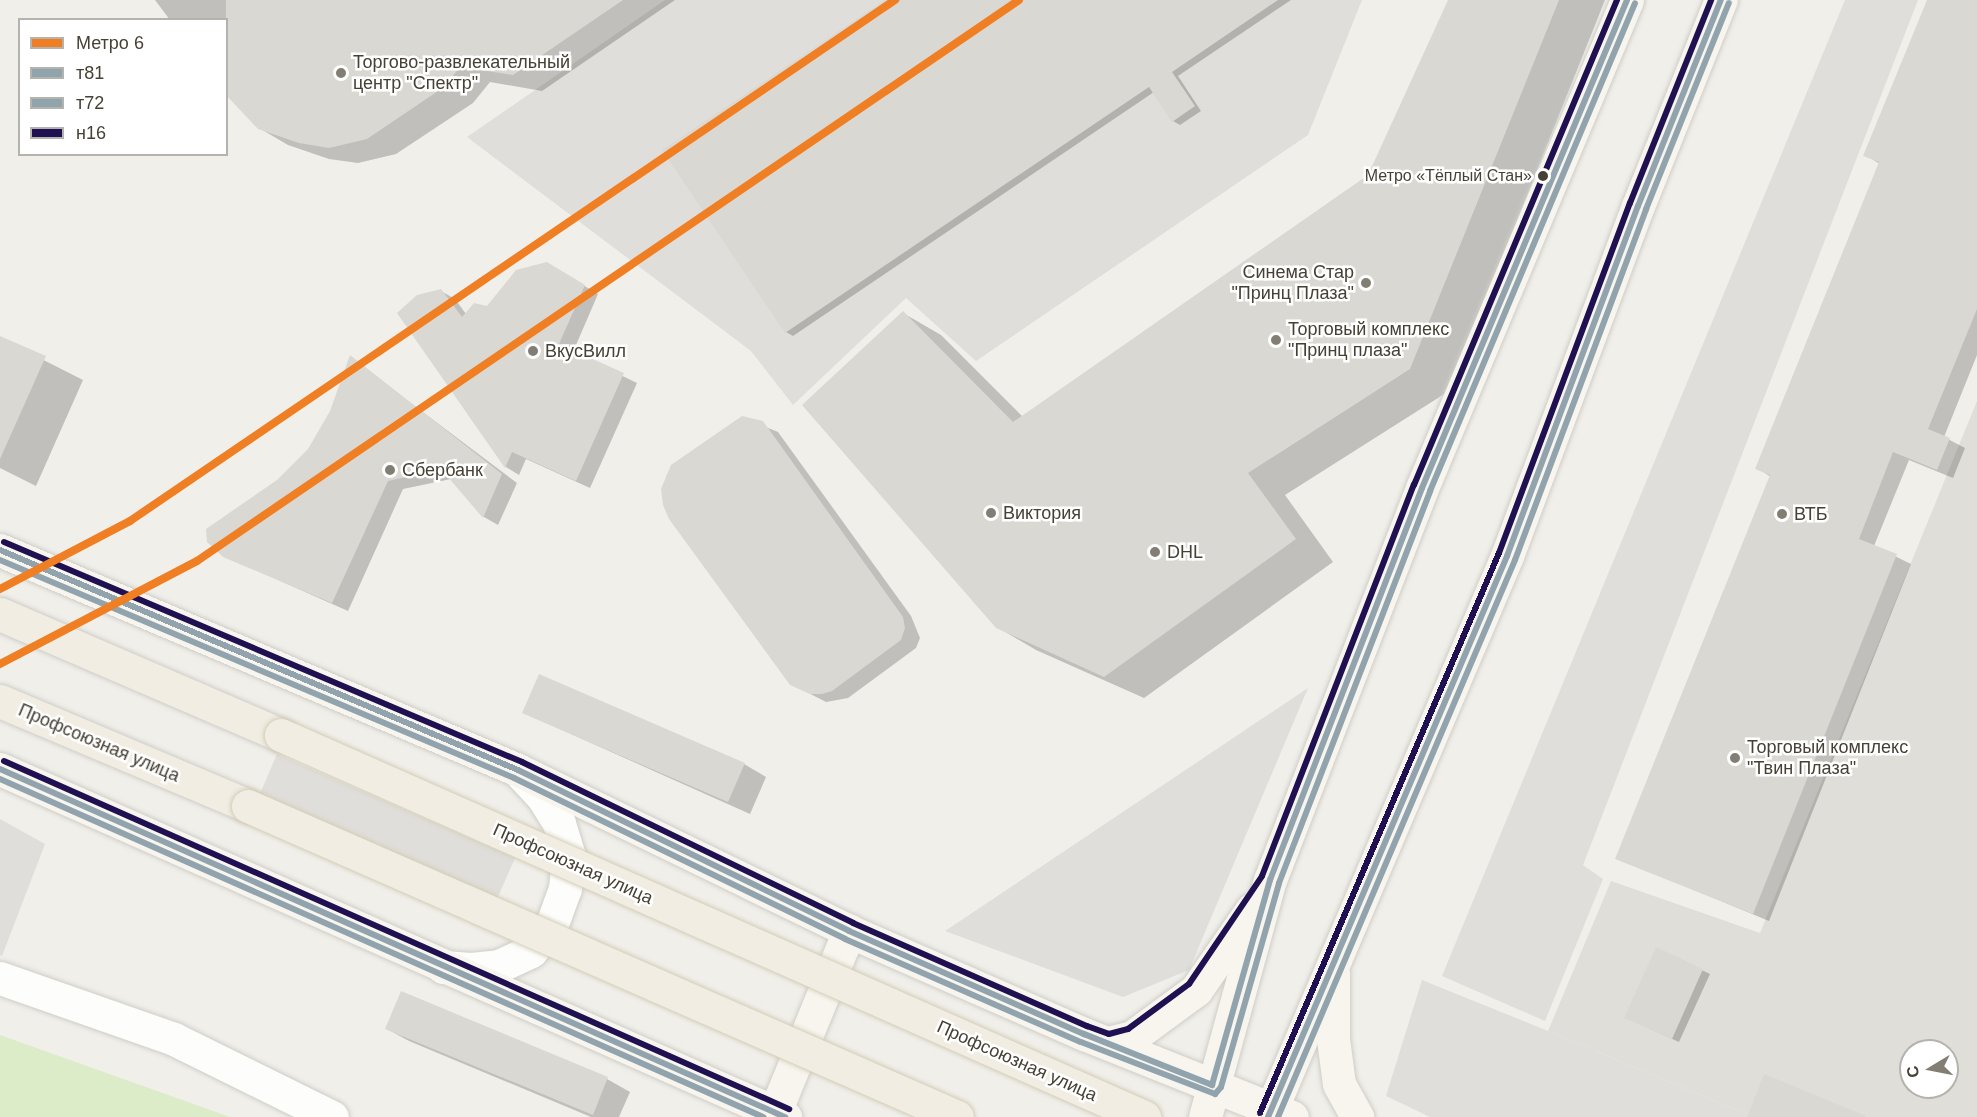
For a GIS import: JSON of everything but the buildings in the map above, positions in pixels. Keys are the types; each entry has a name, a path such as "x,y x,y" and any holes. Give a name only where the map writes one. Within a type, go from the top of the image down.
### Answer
{"main road":[{"path":"1205,1117 1270,880 1422,488 1627,0"},
{"path":"0,550 518,770 849,931 1277,1114 1332,960 1507,556 1638,206 1721,0"},
{"name":"Профсоюзная улица","path":"0,614 281,735 1144,1117"},
{"name":"Профсоюзная улица","path":"0,701 248,806 957,1117"},
{"path":"0,769 438,966 778,1115 849,931"},
{"path":"1108,1042 1132,1037 1196,990 1270,880"},
{"path":"1332,960 1333,1039 1339,1084 1357,1117"}],"street":[{"path":"438,966 471,969 499,966 531,951 552,924 565,889 568,853 559,823 542,795 518,770"},
{"path":"0,978 174,1039 332,1117"}],"shaded area":[{"path":"665,0 1362,0 1308,135 976,361 906,298 793,405 751,351 467,137"},
{"path":"1845,0 1918,0 1583,865 1603,879 1545,1021 1442,976"},
{"path":"1977,401 1977,1117 1753,1117 1548,1031 1611,881 1760,933"},
{"path":"1308,688 1189,970 1123,997 945,931"},
{"path":"277,754 515,858 496,901 259,796"},
{"path":"0,819 45,844 2,956 0,955"},
{"path":"1422,980 1753,1117 1430,1117 1386,1096"}],"green space":[{"path":"0,1035 230,1117 0,1117"}],"metro line":[{"name":"6","path":"0,589 130,521 895,0"},
{"name":"6","path":"0,664 197,561 1019,0"}],"transit line":[{"name":"н16","path":"4,542 522,762 853,923 1087,1026 1109,1034 1128,1029 1189,984 1262,876 1414,485 1617,0"},
{"name":"т81","path":"0,550 518,770 849,931 1084,1034 1212,1085 1270,880 1422,488 1627,0"},
{"name":"н16","path":"1260,1113 1499,553 1630,203 1711,0"},
{"name":"т81","path":"1268,1117 1507,556 1638,206 1721,0"},
{"name":"т72","path":"0,560 514,778 845,939 1081,1042 1215,1094 1221,1087 1279,883 1430,491 1635,3"},
{"name":"т72","path":"1278,1117 1515,560 1646,209 1729,3"},
{"name":"н16","path":"4,761 789,1109"},
{"name":"т81","path":"0,769 785,1117"},
{"name":"т72","path":"0,779 763,1117"}],"place":[{"name":"Торгово-развлекательный центр \"Спектр\"","path":"341,73"},
{"name":"Метро «Тёплый Стан»","path":"1543,176"},
{"name":"Синема Стар \"Принц Плаза\"","path":"1366,283"},
{"name":"Торговый комплекс \"Принц плаза\"","path":"1276,340"},
{"name":"ВкусВилл","path":"533,351"},
{"name":"Сбербанк","path":"390,470"},
{"name":"Виктория","path":"991,513"},
{"name":"ВТБ","path":"1782,514"},
{"name":"DHL","path":"1155,552"},
{"name":"Торговый комплекс \"Твин Плаза\"","path":"1735,758"}]}
